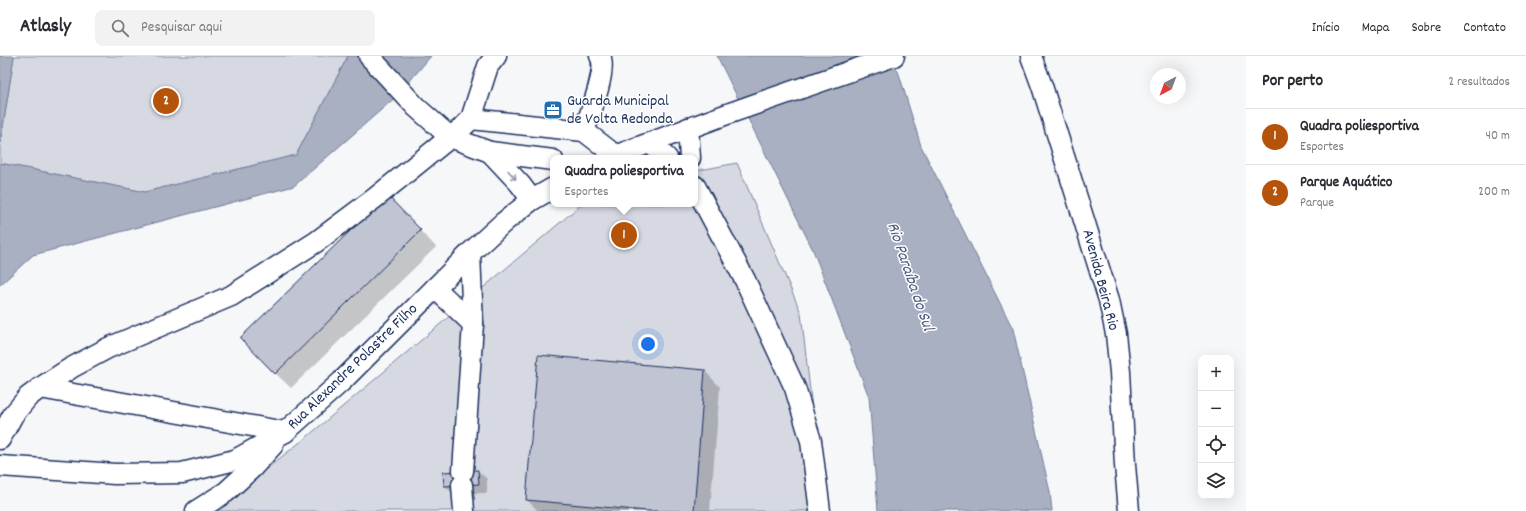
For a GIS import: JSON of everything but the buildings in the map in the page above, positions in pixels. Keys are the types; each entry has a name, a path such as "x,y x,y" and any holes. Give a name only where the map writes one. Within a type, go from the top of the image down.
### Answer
{"street":[{"path":"369,56 416,106 450,137 490,152 550,160"},
{"path":"0,439 13,415 28,398 40,388 71,368 108,348 231,296 316,242 376,198 471,119 488,66 496,56"},
{"path":"584,131 595,102 600,79 602,59 600,56"},
{"path":"617,155 690,127 894,56"},
{"name":"Avenida Beira Rio","path":"1031,56 1042,86 1112,313 1120,372 1125,465 1130,511"},
{"path":"471,119 584,131 610,155"},
{"path":"690,127 690,155"},
{"path":"650,143 664,155"},
{"path":"490,152 520,184 532,200"},
{"name":"Rua Alexandre Polastre Filho","path":"0,466 115,474 182,473 235,460 285,432 341,382 470,252 532,200 550,190"},
{"path":"698,192 745,280 795,388 811,441 820,511"},
{"path":"464,511 462,478 473,324 470,252"},
{"path":"435,288 473,324"},
{"path":"40,388 285,432"},
{"path":"196,511 226,492 252,468 285,432"}],"shaded area":[{"path":"14,56 348,56 296,155 145,192 0,163 0,146"},
{"path":"737,163 801,313 824,511 213,511 308,436 578,207 698,207 698,170"}],"water":[{"path":"0,56 14,56 0,146"},
{"path":"348,56 431,56 397,96 294,186 33,255 0,285 0,163 145,192 296,155"},
{"name":"Rio Paraíba do Sul","path":"717,56 891,56 899,74 921,146 1013,329 1050,492 1052,511 878,511 869,397 813,250"}],"place":[{"name":"Parque Aquático","path":"166,101"},
{"name":"Guarda Municipal de Volta Redonda","path":"553,110"},
{"name":"Quadra poliesportiva","path":"624,235"}]}
